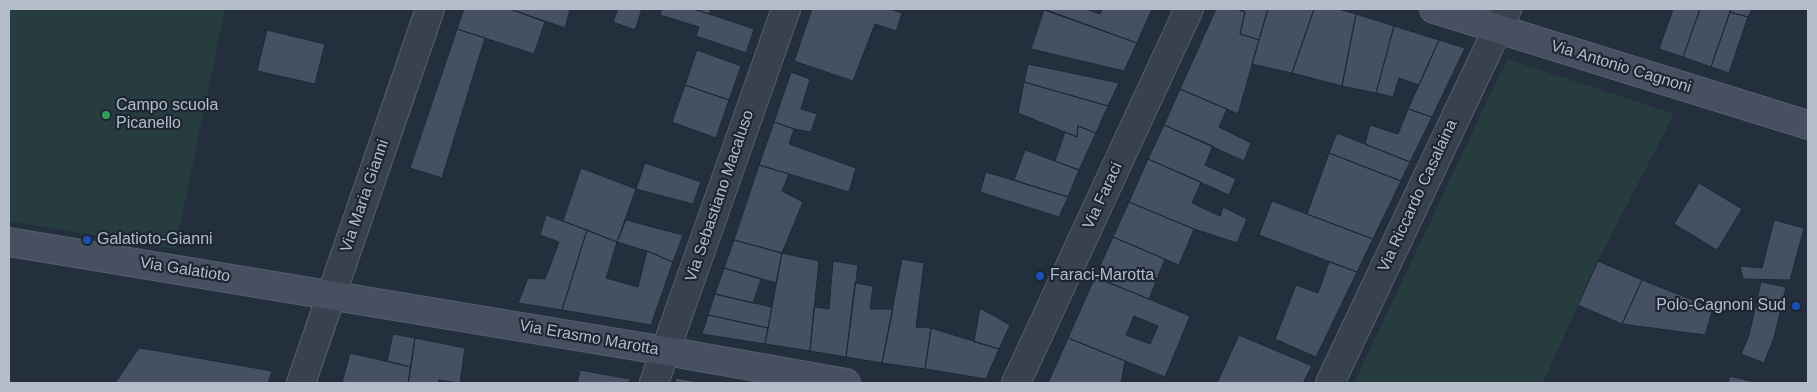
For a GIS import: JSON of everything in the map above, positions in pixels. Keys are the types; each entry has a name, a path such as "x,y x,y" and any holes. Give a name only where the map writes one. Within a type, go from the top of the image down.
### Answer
{"main road":[{"name":"Via Antonio Cagnoni","path":"1434,9 1502,19 1808,125"},
{"name":"Via Galatioto","path":"9,242 331,294"},
{"name":"Via Erasmo Marotta","path":"331,294 666,350 846,383"}],"street":[{"name":"Via Maria Gianni","path":"301,383 430,9"},
{"name":"Via Sebastiano Macaluso","path":"654,383 786,9"},
{"name":"Via Faraci","path":"1016,383 1189,9"},
{"name":"Via Riccardo Casalaina","path":"1330,383 1502,19"}],"green space":[{"name":"Campo scuola Picanello","path":"9,9 225,9 175,249 9,221"},
{"path":"1507,59 1674,114 1598,261 1543,383 1362,383 1355,381"}],"building":[{"path":"464,9 510,9 545,22 534,54 457,29"},
{"path":"510,9 570,9 565,28"},
{"path":"618,9 642,9 635,30 613,22"},
{"path":"662,9 694,9 754,29 746,53 696,36 699,27 660,15"},
{"path":"694,9 711,9 709,14"},
{"path":"812,9 890,9 902,13 896,31 875,24 853,81 794,61"},
{"path":"1044,9 1086,9 1100,14 1102,9 1152,9 1137,43"},
{"path":"1216,9 1237,9 1245,12 1240,34 1259,40 1238,114 1180,89"},
{"path":"1237,9 1268,9 1259,40 1240,34 1245,12"},
{"path":"1268,9 1314,9 1292,73 1252,64"},
{"path":"1314,9 1338,9 1356,14 1342,86 1292,73"},
{"path":"1673,9 1700,9 1683,57 1659,49"},
{"path":"1700,9 1731,9 1711,67 1683,57"},
{"path":"1731,9 1752,9 1748,17 1730,12"},
{"path":"1044,10 1137,43 1124,71 1031,49"},
{"path":"1730,12 1748,17 1729,73 1711,67"},
{"path":"1356,14 1394,26 1376,93 1342,86"},
{"path":"1394,26 1439,40 1419,85 1399,78 1393,97 1376,93"},
{"path":"457,29 485,38 442,178 410,168"},
{"path":"267,30 325,44 315,84 257,71"},
{"path":"1439,40 1465,48 1432,117 1408,109"},
{"path":"697,50 741,66 729,100 685,85"},
{"path":"1028,64 1119,83 1108,106 1024,82"},
{"path":"791,72 810,79 801,109 817,114 811,132 794,129 774,122"},
{"path":"1024,82 1108,106 1096,133 1078,126 1077,137 1018,113"},
{"path":"685,85 729,100 716,138 672,122"},
{"path":"1180,89 1227,109 1219,127 1251,143 1244,161 1164,125"},
{"path":"1408,109 1432,117 1410,162 1365,144 1370,125 1398,134"},
{"path":"774,122 794,129 789,144 856,168 849,192 759,165"},
{"path":"1164,125 1213,146 1205,165 1236,179 1229,195 1148,159"},
{"path":"1078,126 1096,133 1079,170 1055,161 1065,132 1077,137"},
{"path":"1337,133 1410,162 1401,181 1329,153"},
{"path":"1025,150 1079,170 1068,197 1014,180"},
{"path":"1329,153 1401,181 1373,239 1307,214"},
{"path":"1148,159 1201,182 1192,203 1220,216 1223,207 1247,219 1237,243 1194,229 1129,202"},
{"path":"645,163 701,182 693,204 636,189"},
{"path":"759,165 789,174 782,191 803,202 782,253 734,240"},
{"path":"581,168 636,189 617,242 563,221"},
{"path":"986,172 1068,197 1059,217 980,192"},
{"path":"1699,183 1742,209 1717,250 1674,224"},
{"path":"1272,201 1373,239 1357,272 1259,235"},
{"path":"1129,202 1194,229 1179,265 1113,237"},
{"path":"546,215 587,230 562,310 518,303 528,278 545,279 559,242 540,235"},
{"path":"626,220 683,235 673,262 647,251 617,242"},
{"path":"1774,220 1804,228 1790,280 1743,279 1740,266 1762,268"},
{"path":"587,230 617,242 606,278 638,287 647,251 673,262 651,325 562,310"},
{"path":"1113,237 1165,259 1149,299 1095,277"},
{"path":"734,240 782,253 776,283 724,268"},
{"path":"782,253 819,261 810,351 765,344"},
{"path":"902,259 924,263 916,327 931,328 925,369 882,363"},
{"path":"833,261 858,265 846,357 810,351 814,307 829,309"},
{"path":"1598,261 1642,280 1622,324 1578,305"},
{"path":"1329,262 1357,272 1316,357 1275,339 1296,285 1318,293"},
{"path":"724,268 761,279 753,303 715,294"},
{"path":"1095,277 1190,316 1165,377 1068,338","holes":["1134,316 1158,326 1150,344 1126,335"]},
{"path":"1642,280 1713,308 1705,335 1622,324"},
{"path":"1761,282 1786,287 1774,338 1764,363 1741,354 1749,335"},
{"path":"855,283 873,286 870,309 893,309 882,363 846,357"},
{"path":"715,294 772,307 768,328 708,315"},
{"path":"980,308 1010,325 999,349 974,342"},
{"path":"708,315 768,328 765,344 702,334"},
{"path":"931,328 999,349 986,379 925,369"},
{"path":"393,334 415,338 411,367 387,361"},
{"path":"1239,335 1312,366 1303,383 1217,383"},
{"path":"415,338 465,348 460,383 439,380 438,383 408,383"},
{"path":"1068,338 1125,361 1121,383 1048,383"},
{"path":"139,348 272,371 268,383 115,383"},
{"path":"350,353 411,367 408,383 342,383"},
{"path":"580,370 630,379 629,383 577,383"},
{"path":"1730,376 1758,383 1728,383"},
{"path":"676,378 705,383 675,383"}],"place":[{"name":"Campo scuola Picanello","path":"106,115"},
{"name":"Galatioto-Gianni","path":"87,240"},
{"name":"Faraci-Marotta","path":"1040,276"},
{"name":"Polo-Cagnoni Sud","path":"1796,306"}]}
